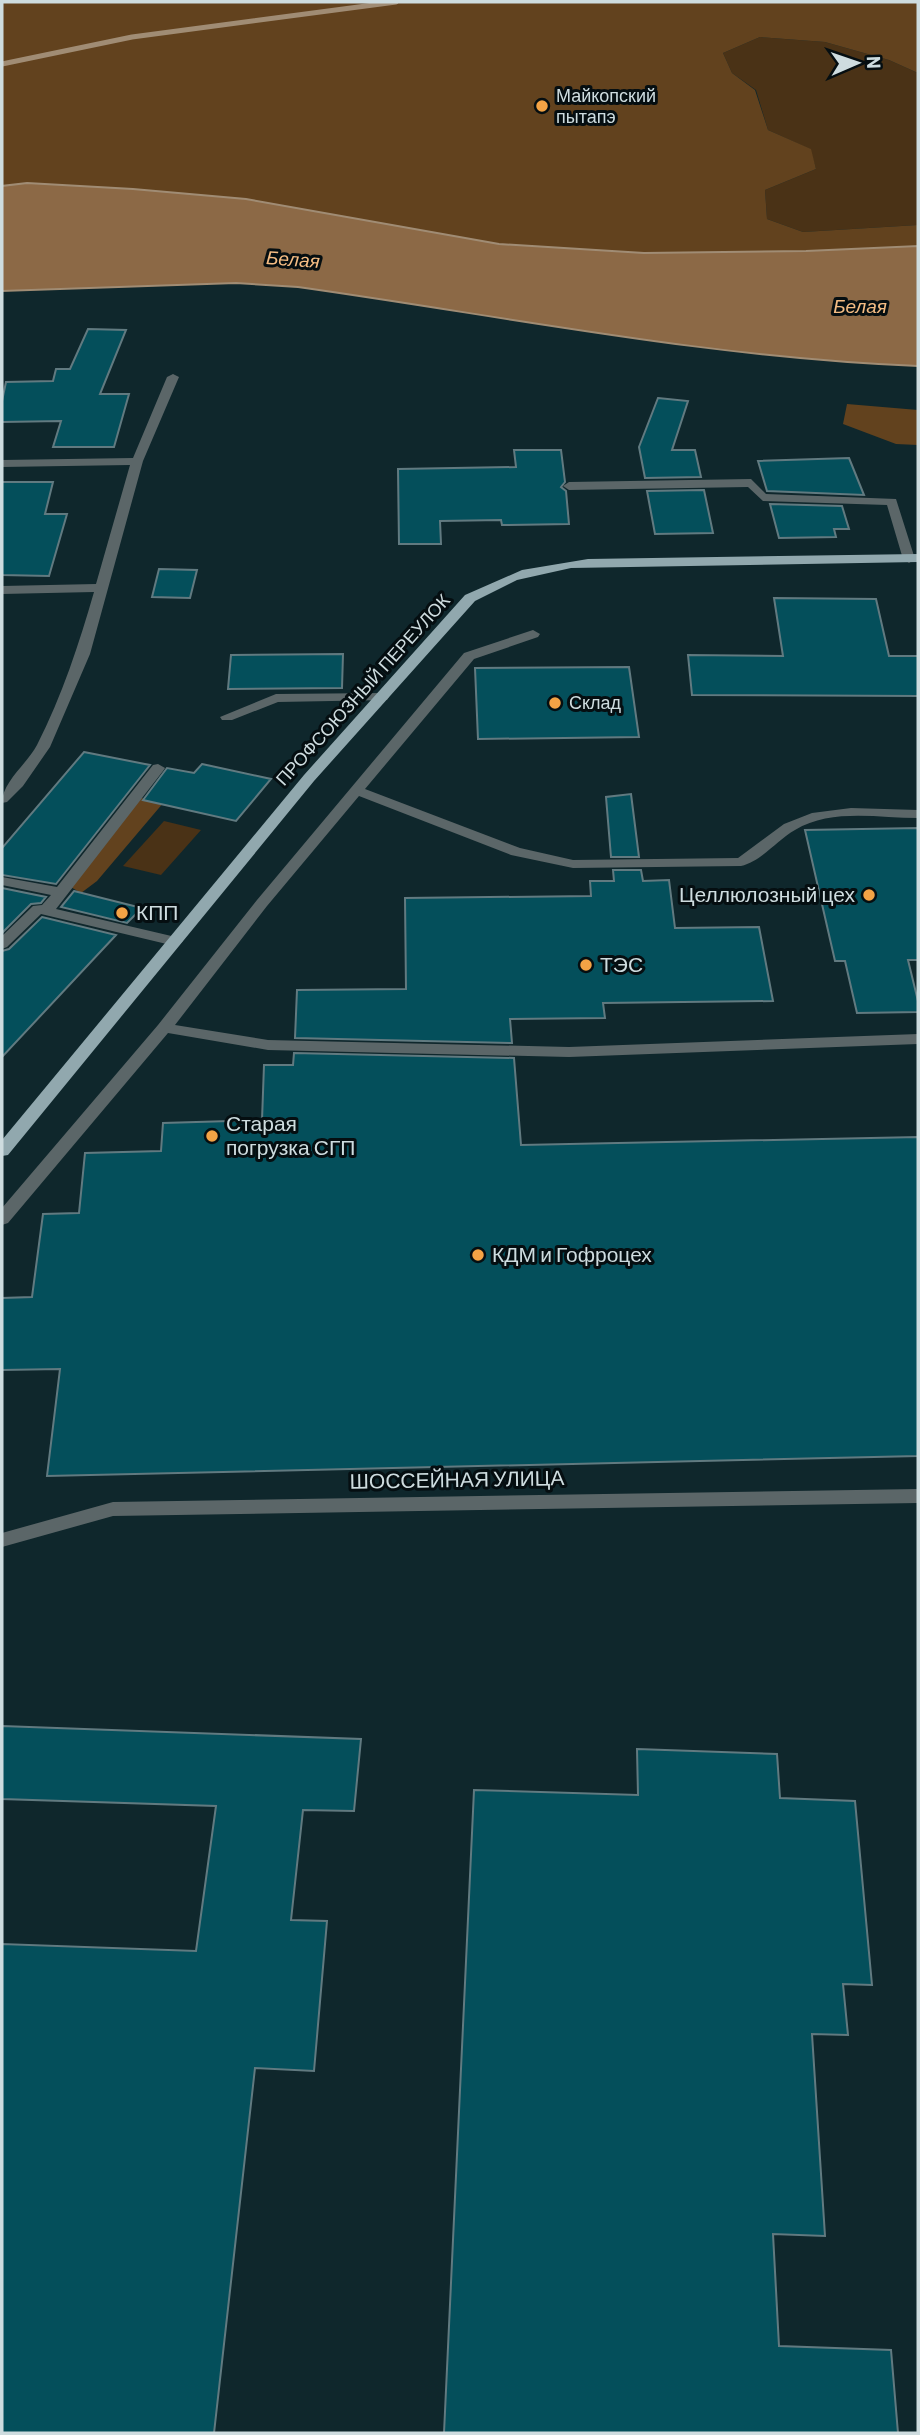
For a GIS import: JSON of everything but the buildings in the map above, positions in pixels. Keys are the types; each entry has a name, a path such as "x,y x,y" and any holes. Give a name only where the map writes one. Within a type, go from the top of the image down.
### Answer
{"main road":[{"name":"ПРОФСОЮЗНЫЙ ПЕРЕУЛОК","path":"2,1151 309,778 470,598 503,579 543,567 587,562 914,559"}],"street":[{"path":"2,799 18,783 43,747 83,654 137,461 173,377"},
{"path":"2,463 137,461"},
{"name":"ПРОФСОЮЗНЫЙ ПЕРЕУЛОК","path":"569,486 751,483 763,497 892,502 914,559"},
{"path":"2,590 103,588"},
{"path":"2,1219 164,1028 262,903 469,656 533,635"},
{"path":"227,716 276,698 382,697"},
{"path":"46,911 158,768"},
{"path":"356,790 516,852 573,864 741,862 762,850 790,826 817,814 918,814"},
{"path":"2,881 61,892"},
{"path":"2,944 38,909 175,941"},
{"path":"164,1028 268,1045 569,1052 918,1039"},
{"name":"ШОССЕЙНАЯ УЛИЦА","path":"2,1540 113,1509 918,1496"}],"shaded area":[{"path":"2,2 918,2 918,73 889,60 825,42 760,37 723,53 732,73 755,90 768,130 811,149 816,169 765,190 767,219 803,232 918,225 918,246 806,251 644,253 499,244 246,199 27,183 2,186"},
{"path":"760,37 825,42 889,60 918,73 918,225 803,232 767,219 765,190 816,169 810,149 768,130 756,90 732,73 723,53"},
{"path":"847,404 918,410 918,445 896,444 843,424"},
{"path":"141,798 164,802 97,881 81,893 69,886"},
{"path":"164,821 201,830 161,875 123,866"}],"water":[{"name":"Белая","path":"27,183 246,199 499,244 644,253 806,251 918,246 918,366 685,345 298,287 236,283 2,291 2,186"}],"waterway":[{"path":"2,64 132,37 396,2"}],"place":[{"name":"Майкопский пытапэ","path":"542,106"},
{"name":"Склад","path":"555,703"},
{"name":"Целлюлозный цех","path":"869,895"},
{"name":"КПП","path":"122,913"},
{"name":"ТЭС","path":"586,965"},
{"name":"Старая погрузка СГП","path":"212,1136"},
{"name":"КДМ и Гофроцех","path":"478,1255"}]}
